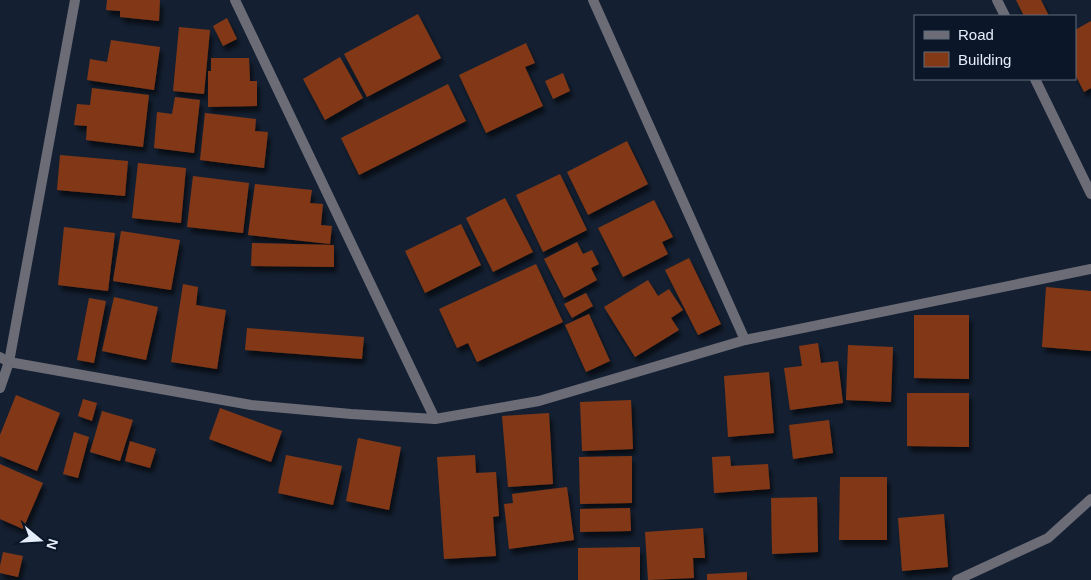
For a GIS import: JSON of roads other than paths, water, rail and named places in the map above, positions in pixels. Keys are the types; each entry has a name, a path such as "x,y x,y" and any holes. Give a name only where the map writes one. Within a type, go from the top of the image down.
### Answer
{"street":[{"path":"0,388 75,0"},
{"path":"235,0 435,418"},
{"path":"593,0 745,340"},
{"path":"997,0 1004,15"},
{"path":"1035,80 1091,194"},
{"path":"5,360 251,405 351,414 435,418 539,401 745,340 1091,269"},
{"path":"957,580 1048,538 1091,499"}]}
